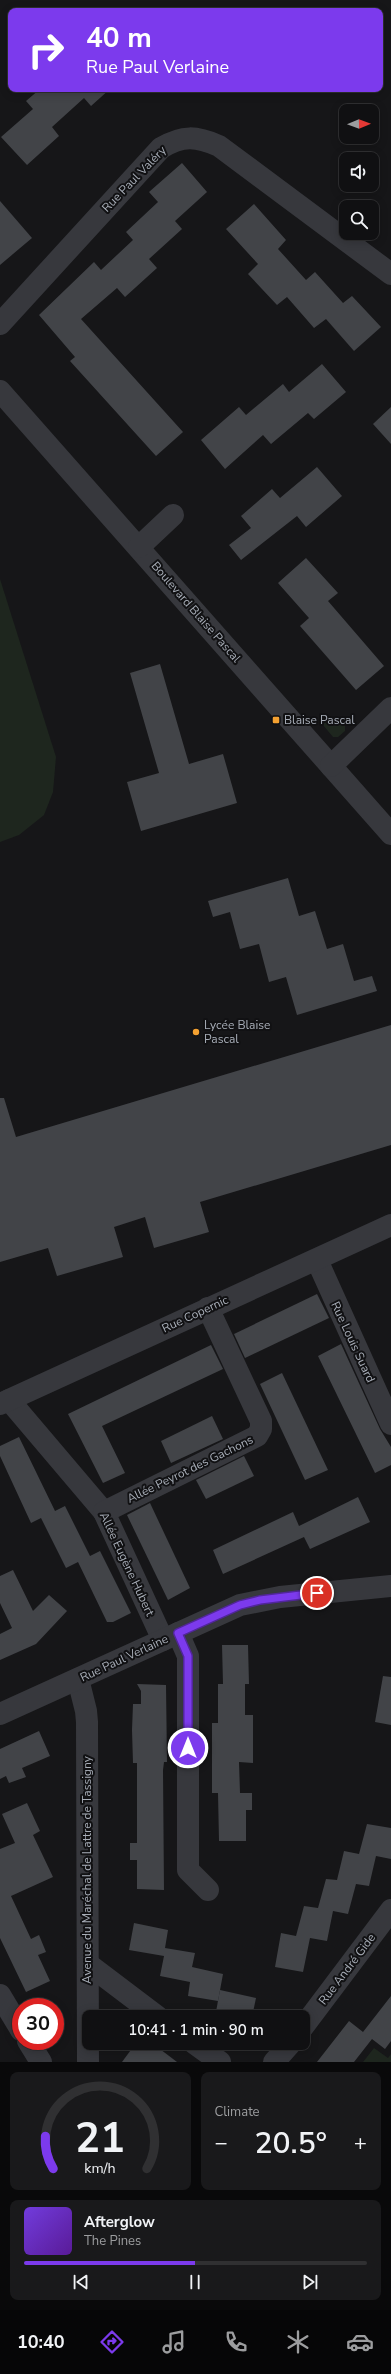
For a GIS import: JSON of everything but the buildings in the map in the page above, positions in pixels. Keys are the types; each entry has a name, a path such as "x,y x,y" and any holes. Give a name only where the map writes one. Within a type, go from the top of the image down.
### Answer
{"street":[{"name":"Rue Paul Valéry","path":"0,324 161,148 184,138 201,138 218,146 391,274"},
{"name":"Boulevard Blaise Pascal","path":"0,391 391,834"},
{"path":"139,547 173,515"},
{"path":"331,766 340,755 391,708"},
{"name":"Rue Copernic","path":"4,1402 208,1308 317,1260 391,1224"},
{"name":"Rue Louis Suard","path":"317,1260 391,1424"},
{"name":"Allée Peyrot des Gachons","path":"104,1512 257,1436 261,1429 261,1421 208,1308"},
{"name":"Allée Eugène Hubert","path":"4,1402 104,1512 170,1636 188,1656 188,1870 208,1890"},
{"name":"Rue Paul Verlaine","path":"0,1714 78,1680 170,1636 240,1605 260,1600 391,1586"},
{"name":"Avenue du Maréchal de Lattre de Tassigny","path":"78,1680 86,1711 87,1722 88,2062"},
{"name":"Rue André Gide","path":"310,2018 391,1910"},
{"path":"88,1964 149,2010"},
{"path":"0,1995 12,2015"},
{"path":"34,2050 41,2062"},
{"path":"204,2050 220,2062"},
{"path":"274,2062 285,2050"}],"shaded area":[{"path":"0,579 56,757 53,792 44,815 19,835 0,842"},
{"path":"331,719 336,724 340,721 345,724 345,731 338,737 333,737 323,725 322,722"},
{"path":"374,2048 388,2058 391,2054 391,2062 363,2062"}],"place":[{"name":"Blaise Pascal","path":"276,720"},
{"name":"Lycée Blaise Pascal","path":"196,1032"}],"route":[{"path":"188,1748 188,1656 178,1633 240,1605 260,1600 317,1593"}]}
